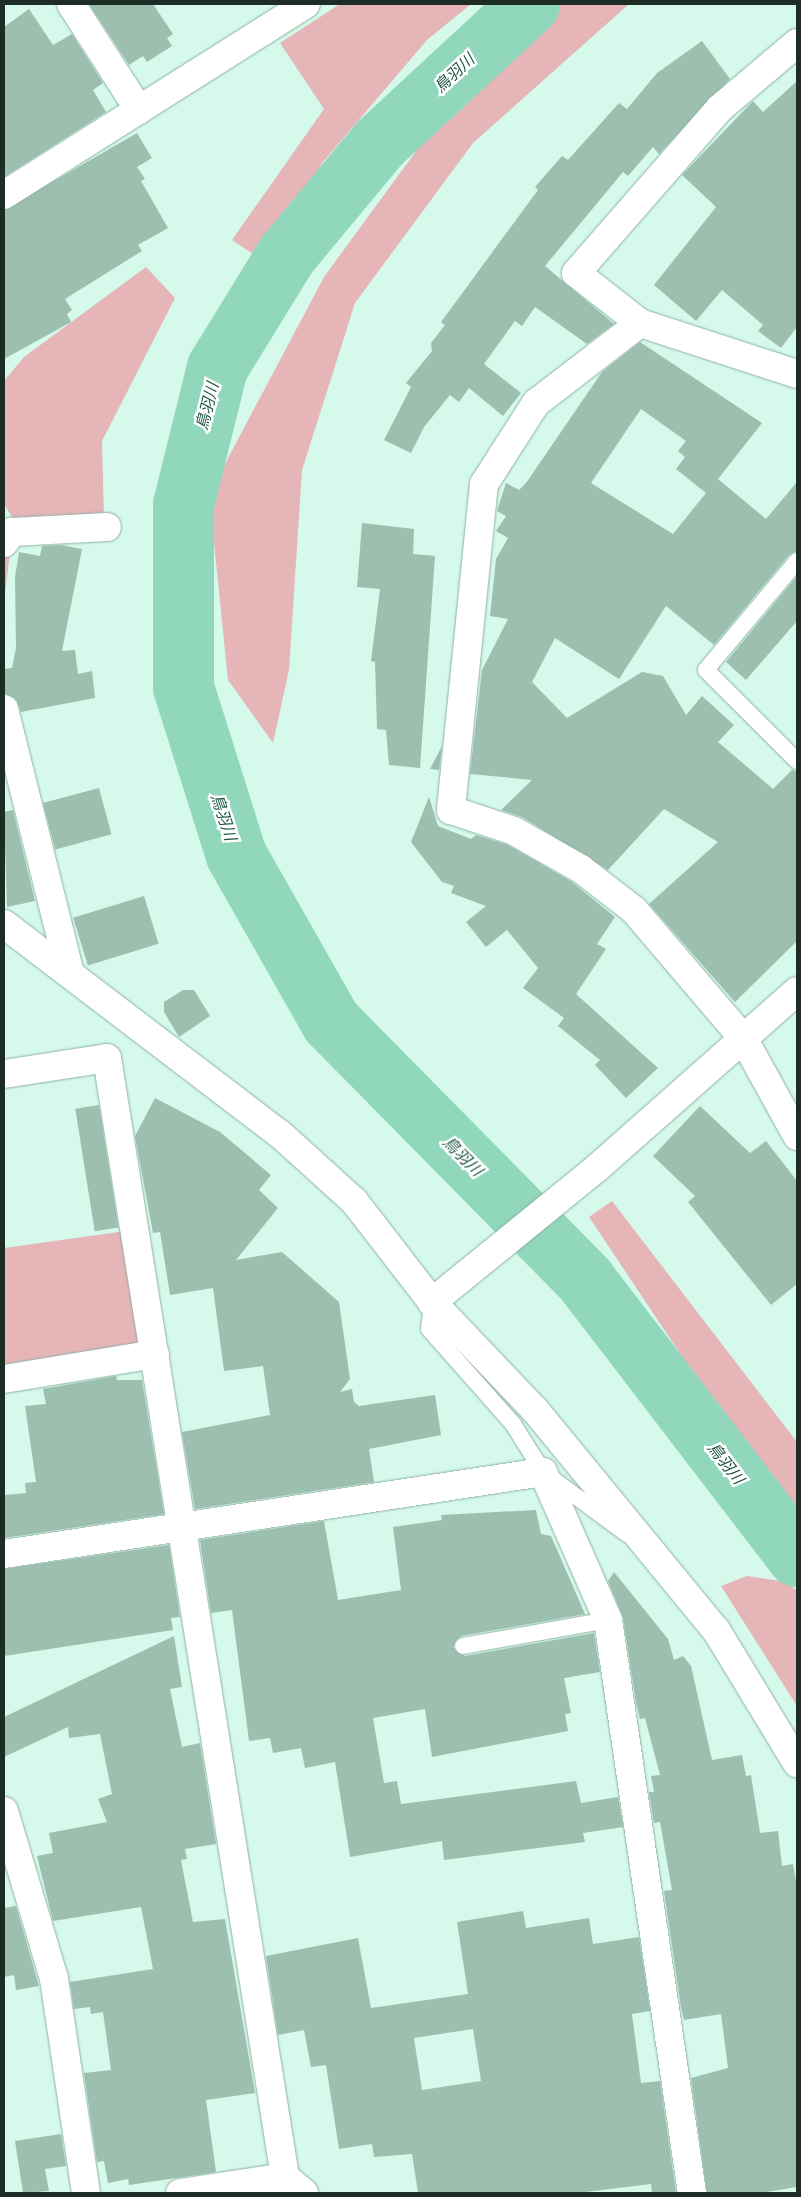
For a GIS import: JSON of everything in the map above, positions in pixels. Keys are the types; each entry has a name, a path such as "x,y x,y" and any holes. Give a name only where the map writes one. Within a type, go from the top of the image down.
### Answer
{"street":[{"path":"71,4 139,110"},
{"path":"4,195 306,4"},
{"path":"797,43 720,108 576,273 640,322 797,374"},
{"path":"640,322 536,403 484,484 451,810 514,831 581,869 626,904 743,1038 797,1136"},
{"path":"4,543 12,532 107,527"},
{"path":"4,709 70,974"},
{"path":"4,924 280,1134 346,1194 535,1410 716,1630 797,1764"},
{"path":"436,1298 597,1168 797,991"},
{"path":"4,1074 107,1058 182,1527 295,2185 180,2193"},
{"path":"4,1379 155,1354"},
{"path":"4,1554 543,1472 608,1620 692,2193"},
{"path":"4,1811 54,1979 86,2193"}],"lane":[{"path":"797,561 706,670 797,761"},
{"path":"436,1298 429,1329 513,1424 543,1472 621,1532 641,1541"},
{"path":"464,1646 608,1620"}],"shaded area":[{"path":"340,4 471,4 427,40 323,162 259,258 232,240 324,109 280,43"},
{"path":"557,4 629,4 473,143 355,303 302,470 289,670 273,743 228,680 209,494 324,277 460,91"},
{"path":"146,267 175,298 102,441 104,518 14,519 4,602 4,534 13,519 4,504 4,381 24,357"},
{"path":"612,1201 797,1442 797,1529 589,1217"},
{"path":"133,1230 154,1350 4,1368 4,1248"},
{"path":"747,1576 787,1582 797,1591 797,1706 721,1586"}],"building":[{"path":"89,4 153,4 173,34 167,38 172,46 147,62 143,56 129,65"},
{"path":"29,9 53,45 72,34 103,83 93,90 106,112 4,177 4,27"},
{"path":"702,41 730,79 659,154 653,147 628,176 623,172 545,266 614,324 587,344 535,307 522,326 515,321 484,364 521,393 503,416 469,388 459,402 450,395 424,427 411,453 384,440 411,387 406,383 432,351 431,343 445,325 441,322 538,190 535,187 562,156 568,160 619,103 627,109 657,73"},
{"path":"797,81 797,327 781,348 758,331 763,325 722,290 696,321 654,285 716,207 682,175 753,101 763,112"},
{"path":"137,133 152,158 137,167 145,179 141,181 168,228 138,245 142,251 65,299 72,310 67,314 71,322 4,359 4,210"},
{"path":"640,342 762,423 718,479 766,519 797,482 797,551 789,555 714,645 666,606 619,679 555,638 532,682 567,718 642,672 663,676 686,715 702,696 734,725 718,742 773,789 792,770 797,771 797,941 735,1002 649,904 718,842 664,809 608,870 522,817 501,810 532,780 470,774 482,670 508,619 490,616 496,559 508,538 496,531 506,516 497,511 506,483 519,490 526,483 602,372","holes":["641,409 686,441 678,451 685,457 676,469 706,493 673,534 591,483"]},
{"path":"362,523 414,529 413,554 435,556 420,768 389,765 386,730 377,729 375,662 371,661 380,589 357,587"},
{"path":"61,545 82,549 62,651 75,650 78,674 92,671 95,698 21,712 16,699 4,694 4,669 12,668 16,648 15,577 19,552 40,556 42,546"},
{"path":"797,576 797,621 746,680 726,662"},
{"path":"442,746 439,770 430,769"},
{"path":"99,788 111,834 55,849 43,803"},
{"path":"429,797 438,826 471,839 476,835 508,845 572,882 615,917 597,944 606,949 576,994 658,1068 626,1098 595,1065 600,1060 558,1026 564,1018 523,988 538,968 507,930 486,947 466,922 486,906 451,893 454,886 442,882 411,842"},
{"path":"13,810 35,901 7,907 4,812"},
{"path":"144,896 159,944 88,965 73,918"},
{"path":"183,990 194,990 210,1016 179,1037 164,1012 164,1002"},
{"path":"155,1098 220,1132 271,1175 259,1190 278,1208 236,1260 282,1252 339,1302 350,1379 340,1392 352,1389 354,1402 359,1406 435,1395 441,1435 369,1449 374,1482 195,1509 182,1432 270,1415 263,1366 224,1371 213,1288 170,1295 160,1232 153,1233 135,1136"},
{"path":"99,1105 118,1227 95,1231 75,1109"},
{"path":"700,1106 750,1153 766,1141 797,1181 797,1284 771,1305 688,1202 695,1196 653,1156"},
{"path":"116,1376 117,1380 142,1380 164,1514 4,1538 4,1495 26,1493 25,1483 36,1482 25,1406 46,1404 43,1389"},
{"path":"536,1510 541,1534 551,1536 585,1614 461,1636 453,1647 465,1656 594,1633 600,1672 564,1678 571,1713 565,1714 568,1731 432,1757 425,1709 373,1718 384,1783 397,1781 401,1804 576,1781 581,1803 618,1797 623,1827 583,1833 585,1842 444,1860 442,1841 350,1857 335,1762 305,1768 301,1748 273,1753 270,1738 249,1741 232,1610 211,1613 200,1540 324,1521 338,1600 401,1590 393,1527 442,1520 441,1515"},
{"path":"169,1545 180,1617 171,1618 173,1630 4,1656 4,1569"},
{"path":"614,1572 668,1639 674,1660 683,1656 691,1666 712,1760 742,1755 746,1776 751,1775 760,1833 778,1831 782,1866 793,1864 797,1887 797,2187 761,2193 707,2193 691,2078 728,2068 721,2014 684,2020 664,1891 672,1890 660,1822 654,1823 649,1792 654,1792 651,1776 660,1775 645,1718 640,1719 636,1702 623,1617 608,1581"},
{"path":"174,1636 182,1687 170,1689 182,1747 200,1743 216,1844 185,1849 187,1859 181,1860 193,1922 225,1919 255,2093 206,2100 216,2172 129,2185 128,2179 108,2183 104,2161 97,2162 84,2073 111,2070 103,2012 91,2014 90,2007 74,2009 70,1982 153,1969 141,1907 53,1921 37,1856 53,1853 49,1833 107,1822 98,1799 112,1794 100,1734 69,1738 68,1727 4,1757 4,1717"},
{"path":"16,1906 39,1986 16,1990 14,1975 4,1977 4,1908"},
{"path":"523,1911 526,1928 589,1918 593,1944 639,1937 650,2011 632,2014 641,2083 660,2081 676,2193 652,2193 651,2184 577,2193 418,2193 412,2154 374,2157 372,2144 339,2149 326,2065 311,2067 304,2030 278,2035 266,1956 358,1938 371,2008 468,1994 457,1922","holes":["473,2029 481,2081 422,2090 414,2038"]},
{"path":"61,2134 66,2166 45,2169 49,2191 23,2193 15,2141"}],"waterway":[{"name":"鳥羽川","path":"529,4 378,144 286,255 217,367 183,504 183,687 236,855 331,1022 585,1280 797,1556"}]}
